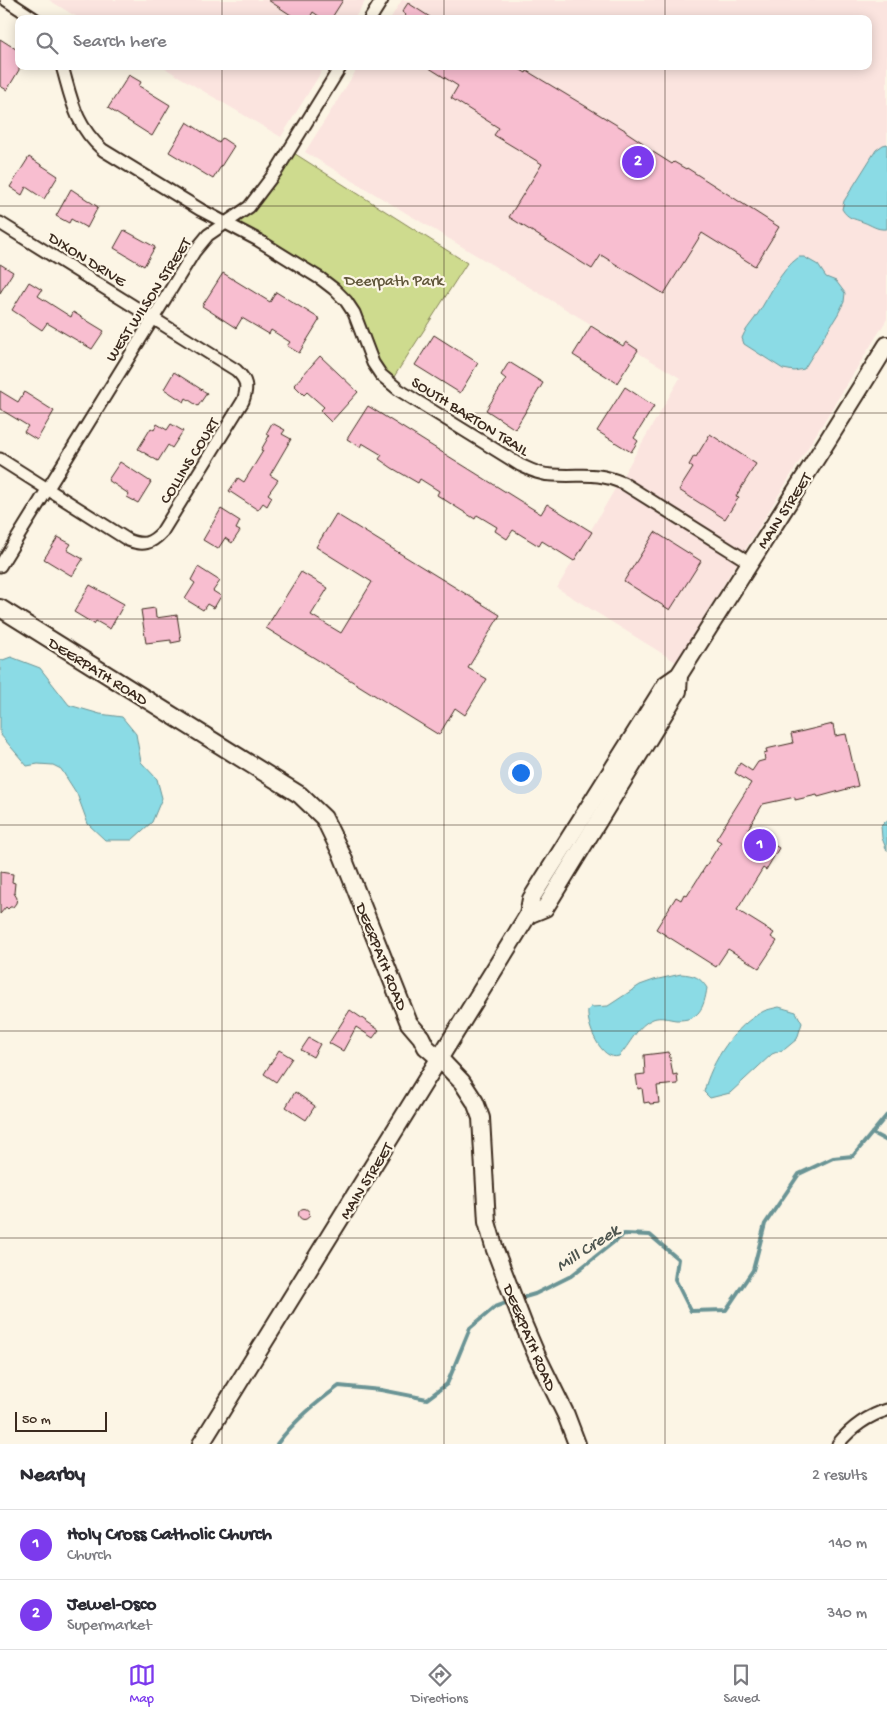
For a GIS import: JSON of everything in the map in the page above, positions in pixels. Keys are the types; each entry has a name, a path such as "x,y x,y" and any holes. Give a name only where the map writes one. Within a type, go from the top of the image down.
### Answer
{"main road":[{"name":"MAIN STREET","path":"201,1444 528,916 531,899 639,725 666,684 679,675 749,562 835,431 887,345"},
{"name":"DEERPATH ROAD","path":"0,608 300,795 324,818 342,855 409,1023 421,1037 426,1047 462,1082 475,1102 481,1118 487,1222 495,1250 525,1328 566,1415 577,1444"}],"street":[{"path":"6,0 29,15"},
{"path":"373,15 382,0"},
{"name":"SOUTH BARTON TRAIL","path":"63,70 81,125 91,139 111,155 201,210 258,240 321,279 346,300 354,313 373,363 381,375 399,390 520,465 535,472 552,475 590,474 607,476 623,483 749,562"},
{"name":"WEST WILSON STREET","path":"0,566 194,252 208,235 249,207 263,189 338,70"},
{"name":"DIXON DRIVE","path":"0,223 236,370"},
{"name":"COLLINS COURT","path":"47,489 128,540 146,544 155,540 162,532 243,401 247,392 246,384 236,370"},
{"path":"0,459 47,489"},
{"path":"838,1444 848,1432 874,1414 887,1410"}],"shaded area":[{"path":"49,0 366,0 357,15 73,15"},
{"path":"402,0 887,0 887,319 676,662 557,588 680,378 305,152 356,70 872,70 872,15 393,15"},
{"path":"168,70 323,70 281,137"}],"green space":[{"name":"Deerpath Park","path":"289,150 467,263 390,383 346,300 227,223 249,207"}],"water":[{"path":"887,144 887,229 883,229 851,218 842,209 844,201 876,150"},
{"path":"799,257 804,257 818,265 826,277 836,281 845,293 844,302 838,314 804,369 794,371 783,369 744,344 742,338 780,277"},
{"path":"11,657 40,668 69,705 100,714 122,717 136,734 141,762 157,779 162,798 152,822 132,840 105,840 88,824 77,794 61,769 53,765 38,764 27,766 0,734 0,661"},
{"path":"887,820 887,851 882,838 881,826"},
{"path":"681,974 696,977 707,988 702,1007 695,1016 684,1020 659,1018 647,1022 638,1030 619,1056 612,1056 601,1048 589,1024 588,1010 591,1007 608,1006 640,985"},
{"path":"779,1007 796,1012 802,1023 797,1039 785,1049 772,1054 730,1093 710,1098 704,1092 707,1080 718,1057 734,1035 753,1017 764,1011"}],"building":[{"path":"268,0 343,0 334,15 317,15 313,12 311,15 291,15"},
{"path":"408,3 427,15 406,15 402,12"},
{"path":"0,39 15,48 15,70 19,70 7,90 0,86"},
{"path":"432,70 521,70 526,73 527,71 625,130 643,143 642,145 672,164 674,162 687,168 779,227 755,266 702,233 664,294 601,255 592,269 509,217 542,164 494,135 499,128 451,98 458,86"},
{"path":"129,75 141,82 139,86 170,105 152,136 108,108"},
{"path":"187,122 219,143 222,138 234,146 213,179 169,152"},
{"path":"29,157 58,176 44,199 26,187 22,195 10,187"},
{"path":"71,189 98,207 87,228 71,219 69,223 56,216"},
{"path":"124,230 155,247 144,266 114,248"},
{"path":"0,264 13,272 0,293"},
{"path":"223,273 270,302 276,292 320,319 299,353 287,346 290,342 271,330 269,334 242,318 236,328 202,306"},
{"path":"29,282 42,290 38,296 71,317 73,312 104,331 92,349 47,323 42,330 12,310"},
{"path":"591,326 623,346 626,342 638,350 617,383 573,355"},
{"path":"434,335 478,363 460,393 415,365"},
{"path":"320,356 358,392 331,422 320,411 324,407 307,392 304,395 294,385"},
{"path":"509,362 543,383 515,429 486,410 506,379 501,375"},
{"path":"174,372 207,393 198,406 186,398 184,402 164,389"},
{"path":"625,387 654,406 634,438 638,441 631,452 597,431"},
{"path":"0,391 18,402 24,392 54,411 37,440 24,432 28,426 0,409"},
{"path":"368,406 541,514 547,504 592,532 574,561 542,541 539,546 513,530 507,539 495,531 497,527 477,515 475,519 437,495 439,491 420,479 418,483 392,468 379,459 382,455 362,443 360,447 347,439"},
{"path":"272,423 285,430 282,434 291,439 270,475 278,480 268,494 272,497 267,506 263,503 258,510 229,491 238,478 244,482 263,451 261,450 269,436 266,434"},
{"path":"157,424 167,430 171,424 183,431 172,448 168,445 158,461 138,449 151,428 154,430"},
{"path":"710,434 756,464 736,496 739,497 725,519 679,490 693,468 689,465"},
{"path":"120,462 151,482 138,503 127,497 129,494 108,480"},
{"path":"221,509 240,521 236,529 240,531 232,543 225,538 218,549 203,540"},
{"path":"336,514 500,615 468,668 487,679 465,715 455,708 439,735 266,628 301,572 328,588 311,615 341,633 372,582 316,547"},
{"path":"655,532 701,561 670,610 624,581"},
{"path":"58,537 71,544 67,550 83,559 72,576 44,559"},
{"path":"198,567 220,581 213,591 221,596 214,608 207,604 203,610 185,599 195,583 191,580"},
{"path":"90,585 124,604 110,629 96,621 94,624 74,612"},
{"path":"155,608 156,618 177,615 181,641 171,643 171,640 146,643 141,610"},
{"path":"833,724 835,736 846,734 858,786 818,797 817,795 795,800 795,797 763,804 748,829 779,848 766,870 763,868 737,910 774,933 771,937 777,941 759,968 728,949 716,967 656,929 676,897 681,900 684,894 687,896 721,842 716,839 751,783 735,773 740,763 752,771 758,762 765,760 764,754 767,753 766,749 793,743 791,734"},
{"path":"0,872 13,874 12,882 15,883 14,893 17,898 13,907 8,909 6,907 0,914"},
{"path":"350,1010 379,1030 373,1038 356,1027 343,1051 329,1043"},
{"path":"309,1038 320,1044 313,1057 301,1050"},
{"path":"279,1050 292,1058 276,1082 264,1074"},
{"path":"669,1052 673,1075 677,1074 678,1084 657,1086 659,1103 644,1103 642,1088 638,1089 636,1075 645,1074 644,1055"},
{"path":"295,1092 315,1106 306,1120 286,1107"},
{"path":"302,1209 306,1209 309,1214 308,1218 302,1219 299,1216 299,1212"}],"waterway":[{"name":"Mill Creek","path":"518,1299 535,1294 571,1276 624,1234 650,1235 678,1259 675,1279 691,1311 726,1310 753,1270 765,1224 799,1174 833,1158 853,1156 887,1115"},
{"name":"Mill Creek","path":"872,1133 887,1141"},
{"name":"Mill Creek","path":"277,1444 306,1412 339,1386 381,1390 427,1399 447,1384 470,1328 495,1307 511,1301"}],"place":[{"name":"Jewel-Osco","path":"638,162"},
{"name":"Holy Cross Catholic Church","path":"760,845"}]}
